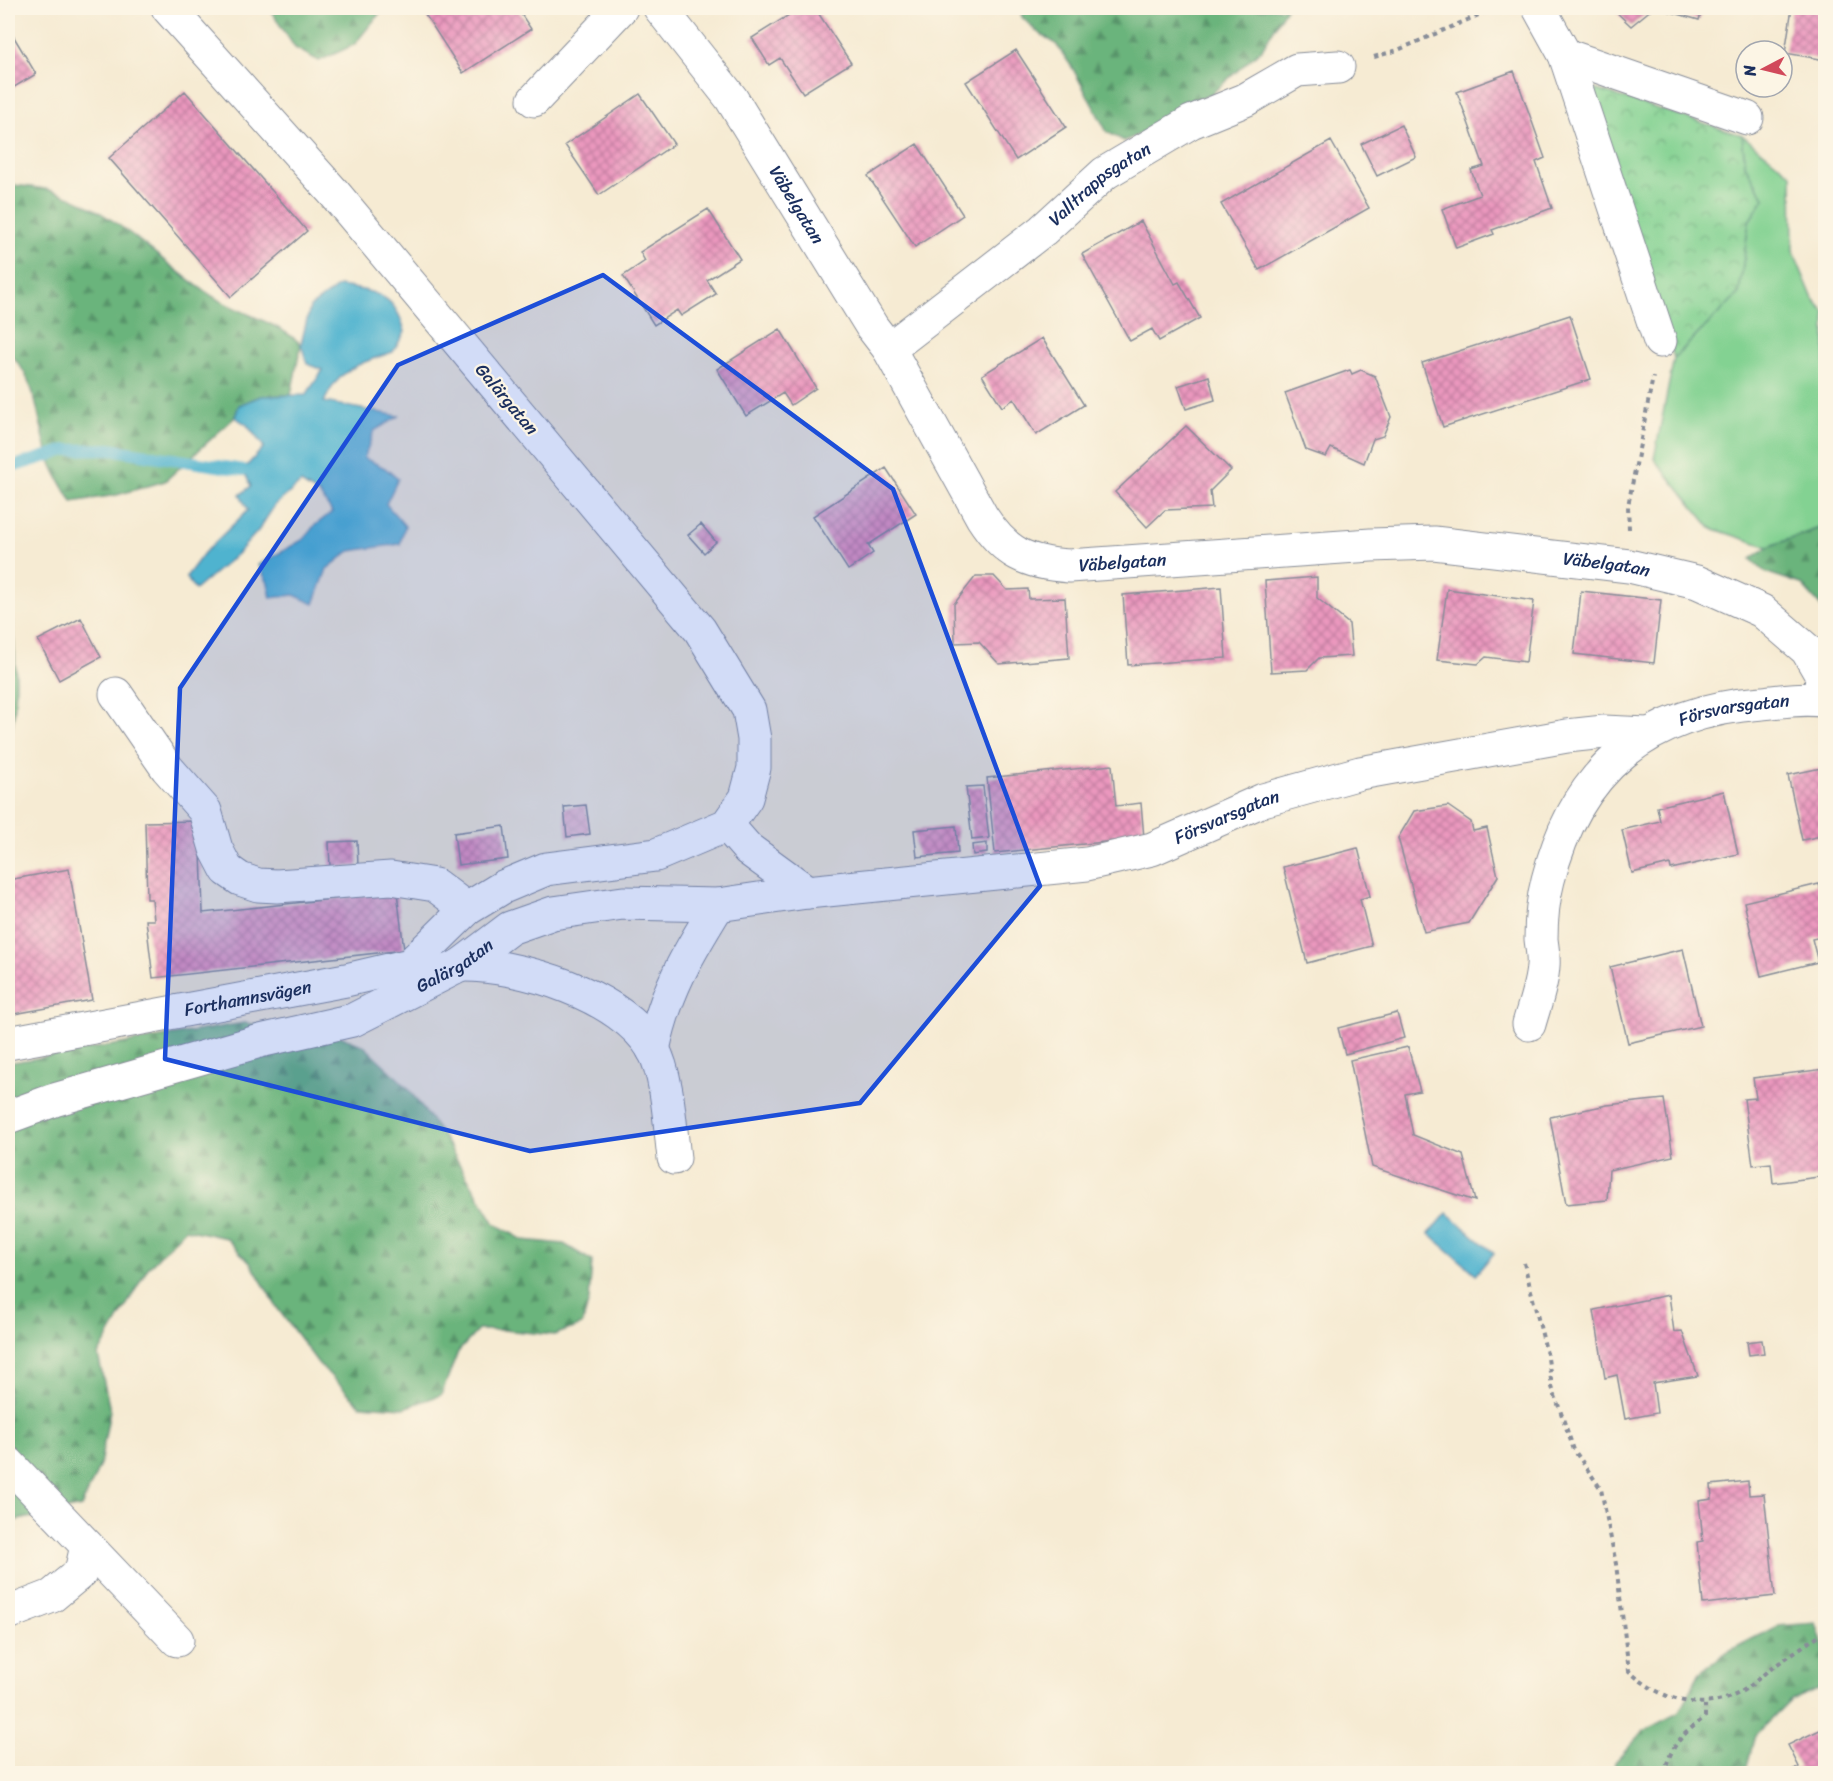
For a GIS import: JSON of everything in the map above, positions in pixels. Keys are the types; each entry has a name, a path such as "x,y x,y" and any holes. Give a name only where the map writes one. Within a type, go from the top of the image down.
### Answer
{"street":[{"name":"Galärgatan","path":"168,8 334,194 700,630 749,710 754,739 754,768 746,798 727,825"},
{"path":"534,100 621,8"},
{"name":"Väbelgatan","path":"660,8 731,98 872,327 888,349 994,536 1007,549 1027,559 1069,566 1371,545 1434,543 1629,566 1697,582 1762,612 1807,650 1822,676 1823,700"},
{"path":"1539,8 1564,55 1660,341"},
{"path":"1564,55 1747,118"},
{"name":"Valltrappsgatan","path":"888,349 1043,230 1105,173 1191,122 1245,100 1297,70 1338,67"},
{"path":"116,694 167,768 205,811 216,849 227,870 240,879 258,885 277,886 391,878 435,885 467,909 503,887 546,869 656,855 727,825 748,849 807,892"},
{"name":"Försvarsgatan","path":"1529,1024 1543,966 1542,912 1547,884 1562,836 1588,789 1614,760 1647,734 1698,712 1740,704 1823,700"},
{"name":"Försvarsgatan","path":"807,892 1087,864 1152,849 1221,817 1302,787 1394,766 1567,736 1604,732 1647,734"},
{"name":"Galärgatan","path":"8,1117 54,1100 261,1041 353,1020 461,964 510,928 553,913 624,903 718,905 807,892"},
{"path":"653,1050 661,1011 685,958 718,905"},
{"name":"Forthamnsvägen","path":"8,1043 346,980 410,965 467,909"},
{"path":"461,964 477,964 530,973 566,985 604,1004 635,1028 653,1050 666,1091 674,1158"},
{"path":"8,1463 177,1640"},
{"path":"8,1613 52,1596 81,1572 87,1546"}],"path":[{"path":"1338,67 1398,50 1495,8"},
{"path":"1629,566 1628,506 1660,341"},
{"path":"1524,1263 1548,1358 1552,1387 1574,1450 1601,1489 1616,1564 1629,1671 1642,1684 1663,1696 1705,1705 1726,1700 1746,1689 1826,1630"},
{"path":"1664,1773 1670,1752 1678,1739 1706,1717 1705,1705"}],"highlighted area":[{"path":"603,275 893,489 1040,886 860,1103 530,1151 165,1059 180,688 398,365"}],"green space":[{"path":"269,8 384,8 354,45 319,61 295,48"},
{"path":"1020,8 1286,8 1262,49 1211,94 1176,110 1152,129 1124,141 1107,132 1072,67 1056,44 1036,31 1022,17"},
{"path":"1588,87 1742,135 1745,165 1764,198 1749,221 1739,293 1674,358"},
{"path":"1742,135 1792,175 1793,251 1813,299 1825,312 1825,526 1768,547 1711,528 1654,459 1674,358 1739,293 1749,221 1764,198 1745,165"},
{"path":"8,184 51,190 80,201 121,226 217,299 291,336 301,344 291,395 261,396 239,405 235,417 165,481 117,495 72,502 50,460 36,403 26,375 8,352"},
{"path":"1825,526 1825,611 1801,584 1765,572 1751,559 1768,547"},
{"path":"8,613 11,615 16,697 8,746"},
{"path":"244,1023 337,1035 364,1046 407,1087 442,1135 495,1224 523,1240 564,1244 592,1261 589,1300 582,1325 554,1335 478,1330 458,1352 441,1395 404,1408 360,1405 318,1363 278,1309 252,1265 226,1238 185,1229 148,1268 98,1355 110,1410 100,1465 81,1507 8,1522 8,1063"},
{"path":"1816,1623 1825,1652 1825,1686 1791,1700 1755,1736 1745,1773 1613,1773 1615,1762 1645,1730 1678,1713 1700,1672 1727,1652 1777,1626"}],"water":[{"path":"339,286 382,296 396,309 405,332 393,352 352,368 344,374 336,381 324,402 399,416 374,431 364,458 385,468 398,479 386,504 405,526 400,544 350,551 327,569 314,604 294,595 271,598 268,583 258,565 304,539 314,526 332,512 320,495 301,483 275,505 258,531 237,554 195,590 186,577 204,553 248,510 240,495 251,486 243,470 264,447 247,425 235,417 239,405 261,396 306,395 323,370 307,364 301,344 310,307"},
{"path":"1447,1213 1494,1253 1476,1274 1429,1234"}],"building":[{"path":"421,8 517,8 531,29 463,73"},
{"path":"800,8 815,8 851,63 803,93 780,58 769,65 752,38"},
{"path":"1612,8 1653,8 1631,26"},
{"path":"1657,8 1703,8 1699,20"},
{"path":"1792,8 1826,8 1826,60 1794,55 1794,39 1787,39"},
{"path":"8,27 36,74 11,89 8,83"},
{"path":"1016,50 1066,127 1016,160 966,82"},
{"path":"1514,71 1545,158 1536,162 1552,208 1492,230 1494,234 1456,248 1442,209 1480,195 1471,170 1484,166 1457,92"},
{"path":"185,91 307,231 231,297 109,158"},
{"path":"640,94 674,144 599,195 565,145"},
{"path":"1401,125 1416,157 1377,176 1361,144"},
{"path":"1331,141 1369,208 1259,270 1221,204"},
{"path":"917,144 963,215 915,247 868,176"},
{"path":"708,209 740,259 707,280 716,294 681,316 677,310 654,325 623,276 645,261 640,252"},
{"path":"1141,221 1175,284 1179,282 1200,318 1159,341 1152,329 1130,341 1082,254"},
{"path":"1570,315 1591,379 1443,427 1422,363"},
{"path":"780,329 816,388 791,405 783,393 746,416 717,369"},
{"path":"1042,338 1084,405 1036,435 1014,399 1002,407 982,375"},
{"path":"1350,370 1352,374 1361,370 1375,376 1391,417 1383,436 1373,439 1364,463 1331,448 1326,457 1306,450 1285,393"},
{"path":"1209,376 1215,400 1186,409 1178,386"},
{"path":"1186,426 1231,470 1210,491 1212,508 1165,510 1147,527 1115,492"},
{"path":"886,468 916,514 868,545 873,553 848,570 813,516"},
{"path":"701,524 716,542 704,553 688,535"},
{"path":"976,576 994,576 1007,590 1028,589 1029,599 1065,598 1069,658 999,664 979,642 955,643 954,604"},
{"path":"1317,577 1317,598 1349,624 1352,656 1319,658 1307,670 1271,672 1265,581"},
{"path":"1221,587 1226,658 1128,665 1123,595"},
{"path":"1447,589 1534,601 1526,662 1486,657 1478,664 1437,660"},
{"path":"1581,591 1661,600 1654,663 1574,654"},
{"path":"81,618 101,657 59,680 38,640"},
{"path":"1112,765 1116,806 1141,803 1144,838 995,853 987,778"},
{"path":"1826,767 1826,835 1802,840 1788,775"},
{"path":"983,786 989,838 972,840 966,787"},
{"path":"1724,791 1738,854 1671,869 1670,864 1632,873 1622,830 1660,821 1657,807"},
{"path":"586,805 590,834 567,837 564,807"},
{"path":"1448,806 1471,822 1473,831 1487,828 1498,876 1469,923 1424,932 1398,838 1414,811"},
{"path":"200,821 203,913 397,892 404,950 153,978 146,920 154,920 152,899 147,899 145,822"},
{"path":"504,826 508,859 458,865 454,833"},
{"path":"956,826 958,853 917,857 914,830"},
{"path":"357,841 358,866 330,867 329,842"},
{"path":"987,843 987,853 973,855 972,845"},
{"path":"1358,848 1370,896 1360,899 1372,946 1307,963 1283,867"},
{"path":"69,869 92,1000 8,1015 8,880"},
{"path":"1819,884 1826,909 1826,936 1812,939 1818,962 1761,976 1744,902"},
{"path":"1683,949 1701,1026 1628,1043 1610,967"},
{"path":"1397,1013 1404,1038 1345,1054 1338,1028"},
{"path":"1408,1047 1420,1091 1405,1094 1413,1135 1463,1155 1475,1201 1372,1167 1350,1060"},
{"path":"1825,1069 1826,1176 1773,1183 1771,1163 1753,1165 1744,1099 1756,1098 1753,1078"},
{"path":"1664,1099 1673,1156 1609,1170 1607,1200 1566,1204 1550,1117 1607,1105"},
{"path":"1669,1295 1674,1332 1682,1331 1698,1376 1653,1383 1657,1413 1625,1419 1617,1375 1605,1378 1594,1310"},
{"path":"1762,1340 1764,1353 1749,1355 1747,1342"},
{"path":"1748,1481 1749,1495 1764,1494 1775,1596 1703,1604 1697,1542 1703,1541 1699,1501 1712,1499 1711,1485"},
{"path":"1826,1727 1826,1774 1787,1774 1799,1767 1788,1745"}],"waterway":[{"path":"18,465 66,450 109,449 243,470"}]}
